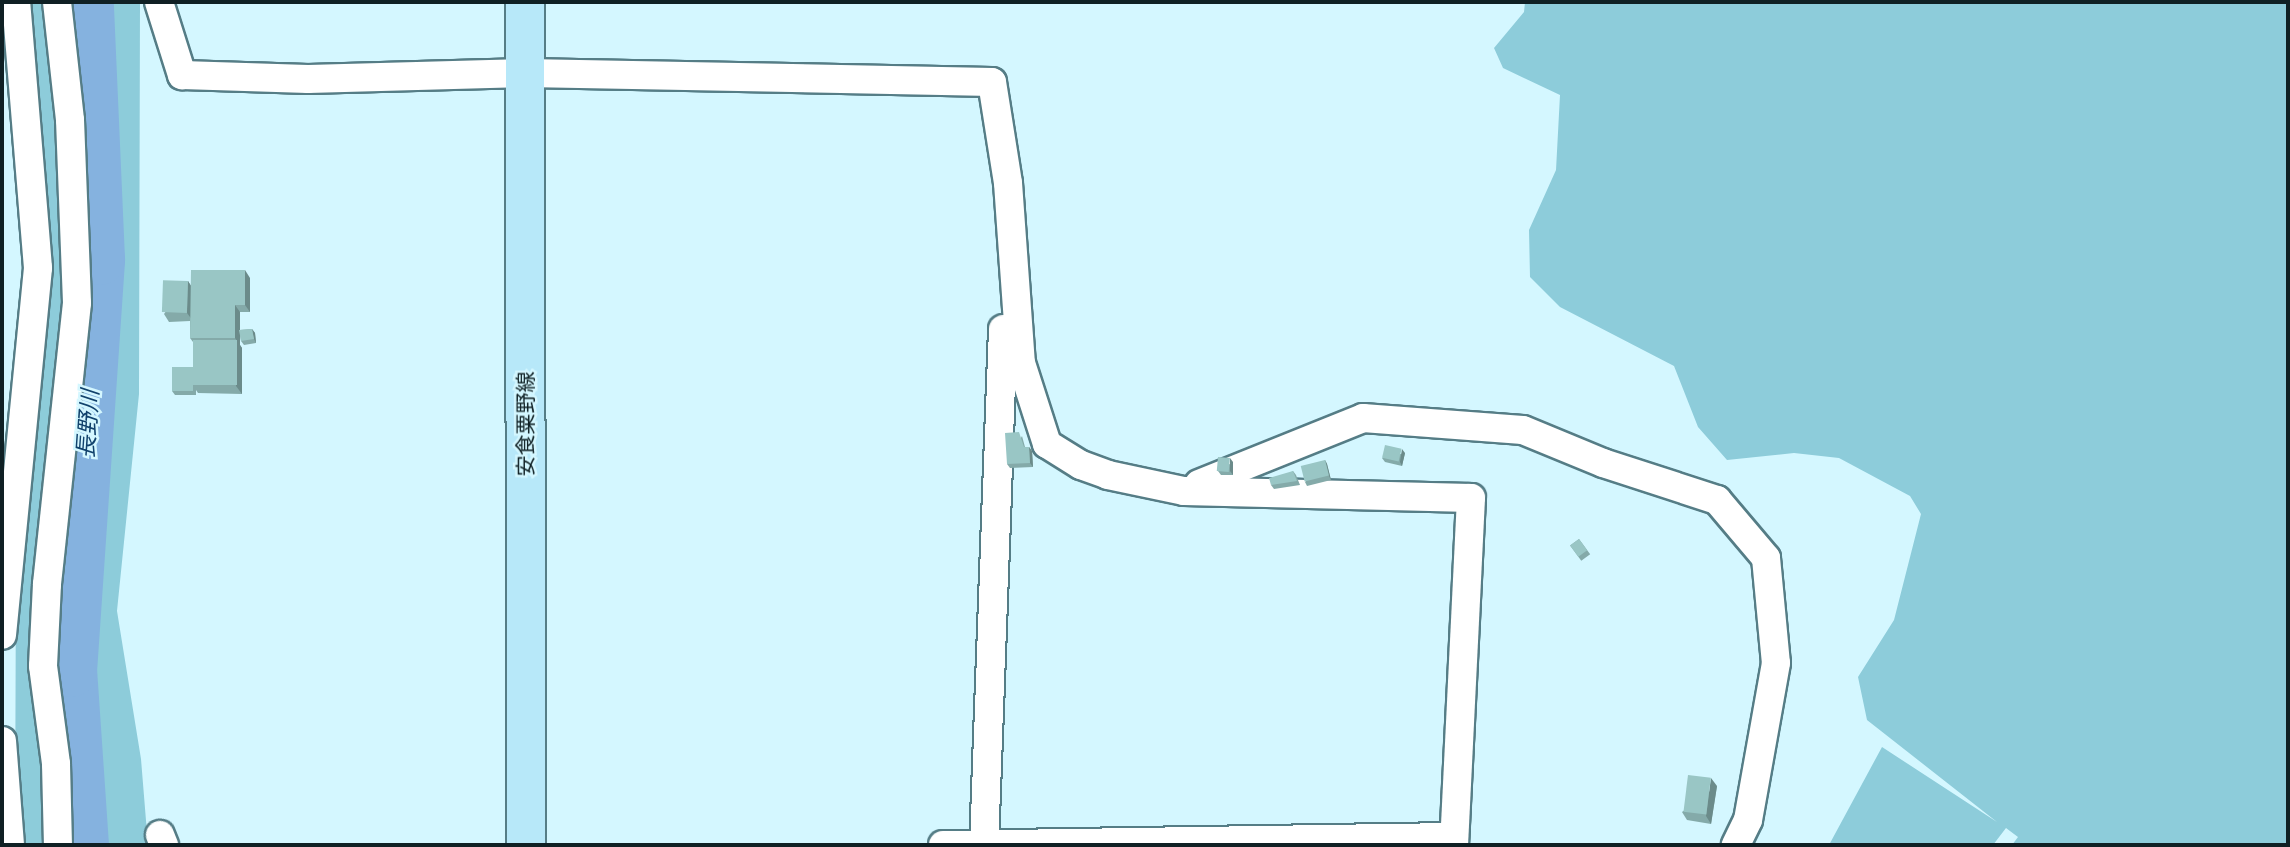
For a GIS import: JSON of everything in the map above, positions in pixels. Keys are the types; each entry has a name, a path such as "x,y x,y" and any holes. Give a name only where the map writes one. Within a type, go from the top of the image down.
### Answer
{"main road":[{"name":"安食粟野線","path":"526,2 526,845"}],"street":[{"path":"2,635 37,268 13,77 16,2"},
{"path":"57,2 70,120 77,303 47,584 43,666 56,764 58,845"},
{"path":"159,2 182,75 308,79 526,73 992,82 1008,183 1021,363 1047,444 1081,465 1108,475 1184,491 1471,498 1454,841 943,845"},
{"path":"984,844 1008,183"},
{"path":"1184,491 1363,418 1523,430 1603,463 1717,500 1766,558 1776,663 1748,820 1736,845"},
{"path":"2,741 10,845"}],"shaded area":[{"path":"30,2 45,2 67,299 33,672 47,845 15,845 16,559 50,288"},
{"path":"98,2 140,2 139,394 117,611 141,759 148,845 97,845 83,675 105,348"},
{"path":"1525,2 2288,2 2288,845 2012,845 2018,837 2006,828 1993,845 1829,845 1882,747 1997,822 1867,720 1858,677 1894,620 1921,514 1910,496 1839,458 1794,453 1727,460 1698,427 1674,366 1560,307 1530,277 1529,230 1556,170 1560,95 1503,68 1494,48 1524,12"}],"building":[{"path":"191,270 245,270 245,305 235,305 235,338 190,338"},
{"path":"163,280 188,281 187,313 162,312"},
{"path":"252,329 254,339 241,341 239,330"},
{"path":"193,340 237,340 237,385 193,385"},
{"path":"172,367 193,367 193,391 172,391"},
{"path":"1019,432 1024,447 1029,447 1030,463 1007,464 1005,433"},
{"path":"1385,445 1402,449 1399,461 1382,458"},
{"path":"1218,457 1230,458 1229,472 1217,471"},
{"path":"1325,460 1329,476 1305,482 1301,466"},
{"path":"1293,471 1297,481 1271,485 1269,478"},
{"path":"1579,539 1587,550 1578,557 1570,545"},
{"path":"1688,775 1711,778 1706,815 1683,812"}],"waterway":[{"name":"長野川","path":"83,845 71,671 99,259 88,2"}]}
